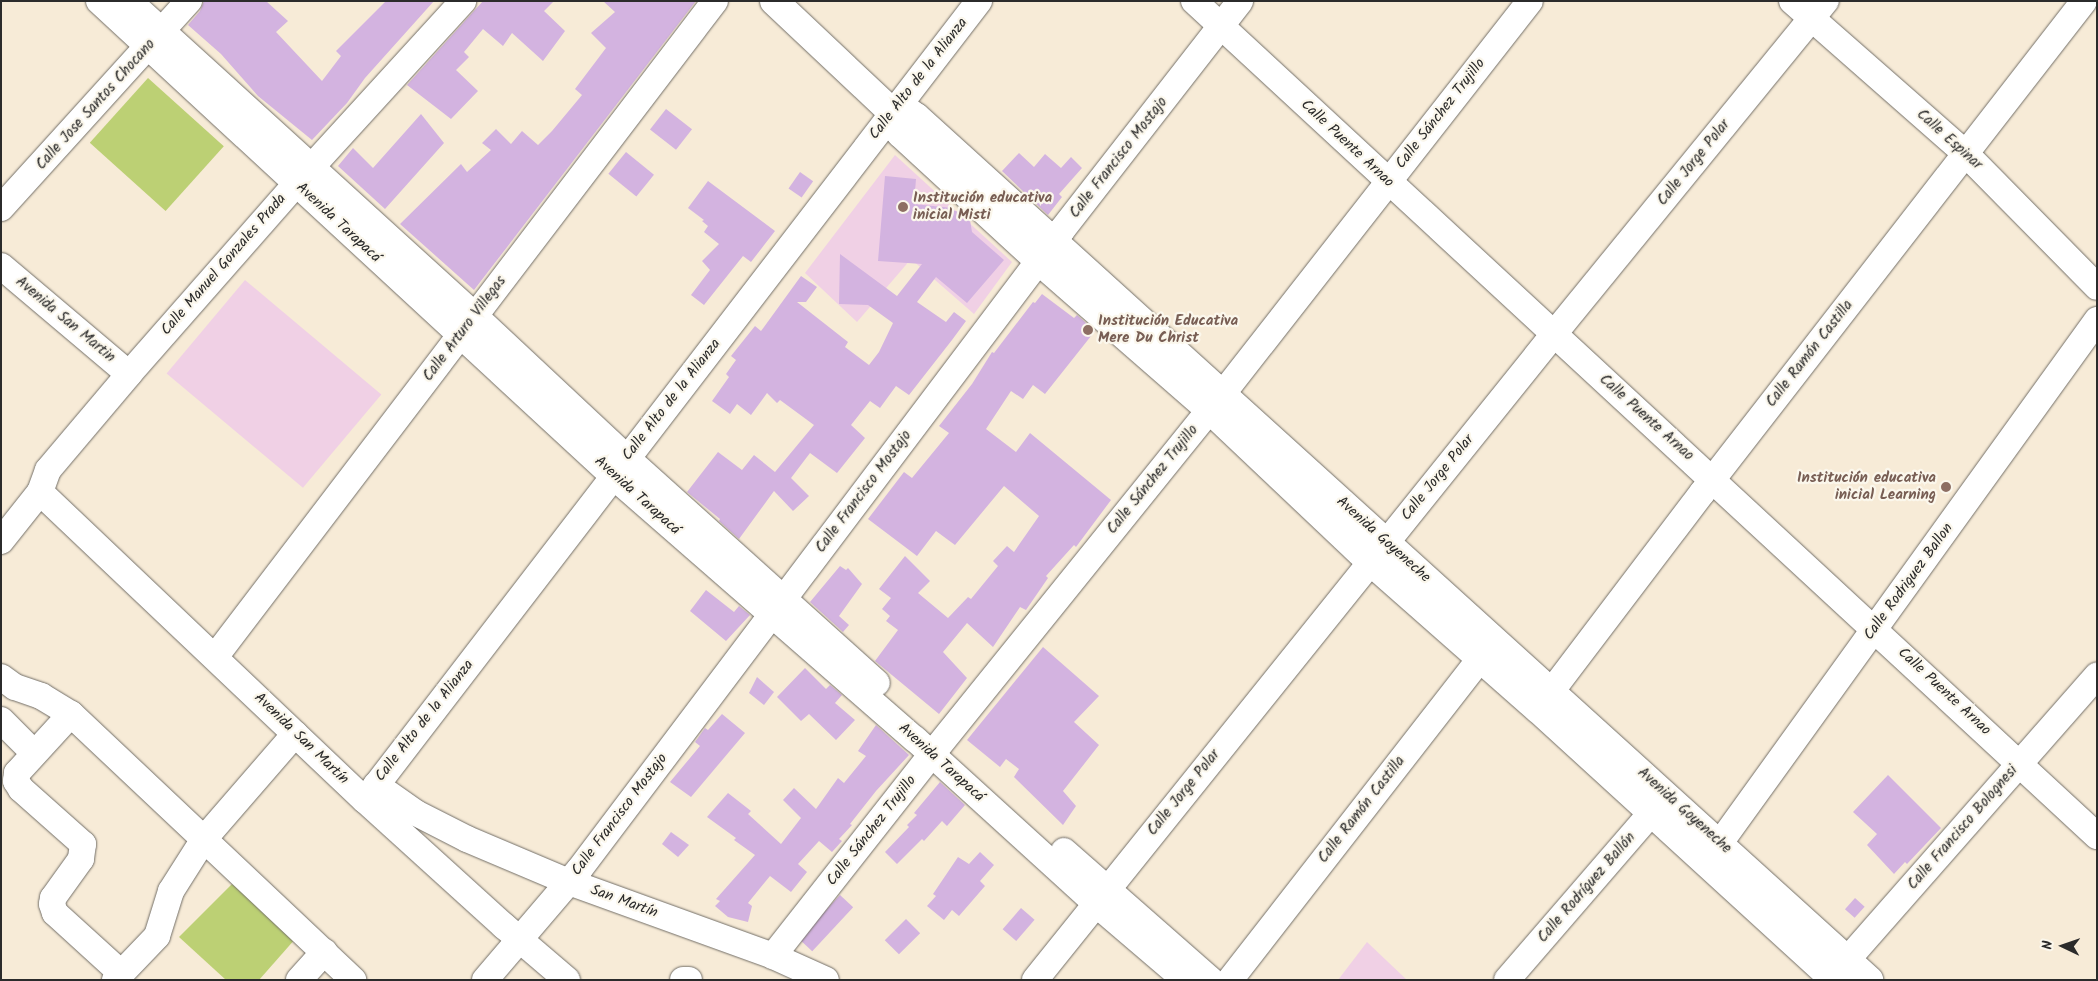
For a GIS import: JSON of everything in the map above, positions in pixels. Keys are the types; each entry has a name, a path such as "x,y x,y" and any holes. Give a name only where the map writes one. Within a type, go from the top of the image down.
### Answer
{"main road":[{"name":"Avenida Goyeneche","path":"774,1 893,113 892,124 901,134 1046,251 1216,402 1379,552 1659,804 1836,974 1870,980"},
{"name":"Avenida Goyeneche","path":"1659,804 1720,842 1836,974"}],"street":[{"name":"Avenida Tarapacá","path":"99,1 155,40 620,467 1101,896 1185,980"},
{"name":"Avenida Tarapacá","path":"129,1 155,40"},
{"name":"Calle Jose Santos Chocano","path":"1,208 189,1"},
{"name":"Calle Manuel Gonzales Prada","path":"1,541 40,492 48,470 128,374 304,176 464,1"},
{"name":"Calle Arturo Villegas","path":"215,657 716,1"},
{"name":"Calle Alto de la Alianza","path":"370,792 979,1"},
{"name":"Calle Puente Arnao","path":"1194,1 1387,182 1713,479 2097,836"},
{"name":"Calle Francisco Mostajo","path":"484,980 569,882 1046,251 1240,1"},
{"name":"Calle Sánchez Trujillo","path":"774,956 937,748 1216,402 1530,1"},
{"name":"Calle Espinar","path":"1792,1 1819,10 1965,153 2097,287"},
{"name":"Calle Ramón Castilla","path":"1545,700 1713,479 2084,1"},
{"name":"Calle Jorge Polar","path":"1035,980 1554,334 1819,10"},
{"name":"Avenida San Martin","path":"1,266 128,374"},
{"name":"Calle Rodriguez Ballon","path":"1720,842 2097,320"},
{"name":"Avenida San Martín","path":"40,492 296,734 370,792 520,940 567,980"},
{"name":"Calle Ramón Castilla","path":"1230,980 1487,650"},
{"name":"Calle Francisco Bolognesi","path":"1836,974 2097,676"},
{"path":"6,690 41,696 71,714 352,980"},
{"path":"71,714 17,773 16,781 21,789 83,844 81,859 52,898 52,904 55,913 118,977 157,936 171,891 204,839 296,734"},
{"path":"1,720 34,753"},
{"name":"San Martín","path":"370,792 467,839 569,882 774,956 826,980"},
{"name":"Calle Rodríguez Ballón","path":"1507,980 1659,804"},
{"name":"Avenida Tarapacá","path":"1101,896 1211,980"},
{"path":"299,980 324,952"},
{"path":"683,980 689,980"}],"shaded area":[{"name":"Institución educativa inicial Misti","path":"895,155 1012,262 974,314 911,259 857,322 805,273"},
{"path":"245,280 381,394 303,488 167,373"},
{"path":"1367,942 1407,980 1338,980"}],"green space":[{"path":"148,78 224,146 166,211 90,143"},
{"path":"232,884 296,938 259,980 226,980 179,937"}],"building":[{"path":"204,1 266,1 288,21 276,32 322,81 341,56 336,51 386,1 434,1 365,78 347,103 312,140 258,96 221,54 188,25 200,11"},
{"path":"483,1 554,1 544,11 565,31 543,61 512,33 503,46 483,29 464,52 469,57 456,70 478,91 451,119 407,85"},
{"path":"603,1 696,1 474,290 400,224 461,164 467,172 491,150 482,143 496,129 511,144 522,131 538,145 552,131 582,95 575,89 606,48 591,33 615,12"},
{"path":"666,109 692,129 676,150 650,129"},
{"path":"421,114 444,143 385,209 338,166 353,148 373,168"},
{"path":"626,152 654,175 636,196 608,174"},
{"path":"1019,153 1034,167 1045,154 1061,168 1071,157 1082,168 1059,194 1062,197 1048,215 1002,171"},
{"path":"800,172 813,181 802,198 789,188"},
{"path":"885,176 916,179 914,204 952,208 952,210 965,214 970,220 972,232 1004,260 967,303 936,277 917,302 946,322 954,312 966,321 952,340 909,395 896,386 880,408 870,401 851,425 865,438 837,473 810,453 791,478 809,496 793,511 774,491 739,539 719,521 720,519 687,492 718,452 742,470 754,455 775,472 814,425 780,400 777,403 767,393 751,415 737,404 730,414 712,401 729,377 726,374 736,360 731,356 755,326 761,331 801,276 817,287 806,302 797,302 848,342 845,347 869,365 879,352 893,323 868,305 839,304 840,254 897,296 922,264 878,261"},
{"path":"708,181 775,231 751,262 743,256 704,305 691,295 710,270 702,261 719,244 704,232 708,226 702,221 704,220 688,208"},
{"path":"1042,294 1074,318 1077,315 1095,331 1045,394 1033,385 1023,399 1011,391 986,429 1016,452 1030,433 1111,500 1076,547 1074,545 1046,576 1048,578 1026,610 1020,607 993,647 967,623 943,652 967,678 939,714 875,661 898,630 886,621 890,616 882,609 891,598 879,589 905,556 930,581 918,593 948,618 968,597 971,599 998,566 993,561 1007,546 1014,552 1039,516 1004,486 955,545 936,531 917,556 868,519 904,472 912,478 949,433 939,426 972,384 992,352 994,353 1033,302 1035,303"},
{"path":"840,566 846,570 848,568 862,584 839,616 849,625 843,632 810,602"},
{"path":"706,590 734,612 739,606 750,615 726,641 690,611"},
{"path":"1043,647 1099,696 1074,722 1099,745 1063,791 1076,806 1063,825 1014,777 1019,769 1006,759 1000,767 967,740"},
{"path":"805,668 826,689 830,685 842,695 835,703 855,720 836,740 809,714 801,721 777,697"},
{"path":"757,677 774,692 764,705 749,693"},
{"path":"722,714 745,733 691,797 670,782 700,746 695,742 705,728 708,730"},
{"path":"876,725 909,755 876,791 850,824 852,825 839,839 842,841 832,852 819,841 798,864 807,872 791,892 770,876 748,903 752,906 748,922 728,917 715,906 720,901 716,899 755,855 734,840 736,838 707,817 728,793 751,811 748,814 781,844 801,818 783,800 794,788 816,809 838,778 844,783 866,756 858,751"},
{"path":"1888,775 1941,828 1907,864 1905,862 1894,874 1867,845 1877,834 1853,812"},
{"path":"940,782 965,805 947,826 942,821 924,841 922,839 897,864 885,852 909,827 907,825 917,815 914,813"},
{"path":"671,832 689,845 678,857 662,844"},
{"path":"980,852 994,865 980,881 985,886 959,916 952,910 944,920 927,906 936,896 933,894 958,857 969,864"},
{"path":"840,895 853,907 812,951 799,939"},
{"path":"1855,898 1865,907 1855,918 1845,909"},
{"path":"1021,908 1035,920 1016,941 1003,929"},
{"path":"906,919 920,933 899,954 885,940"}],"place":[{"name":"Institución educativa inicial Misti","path":"903,207"},
{"name":"Institución Educativa Mere Du Christ","path":"1088,330"},
{"name":"Institución educativa inicial Learning","path":"1946,487"}]}
